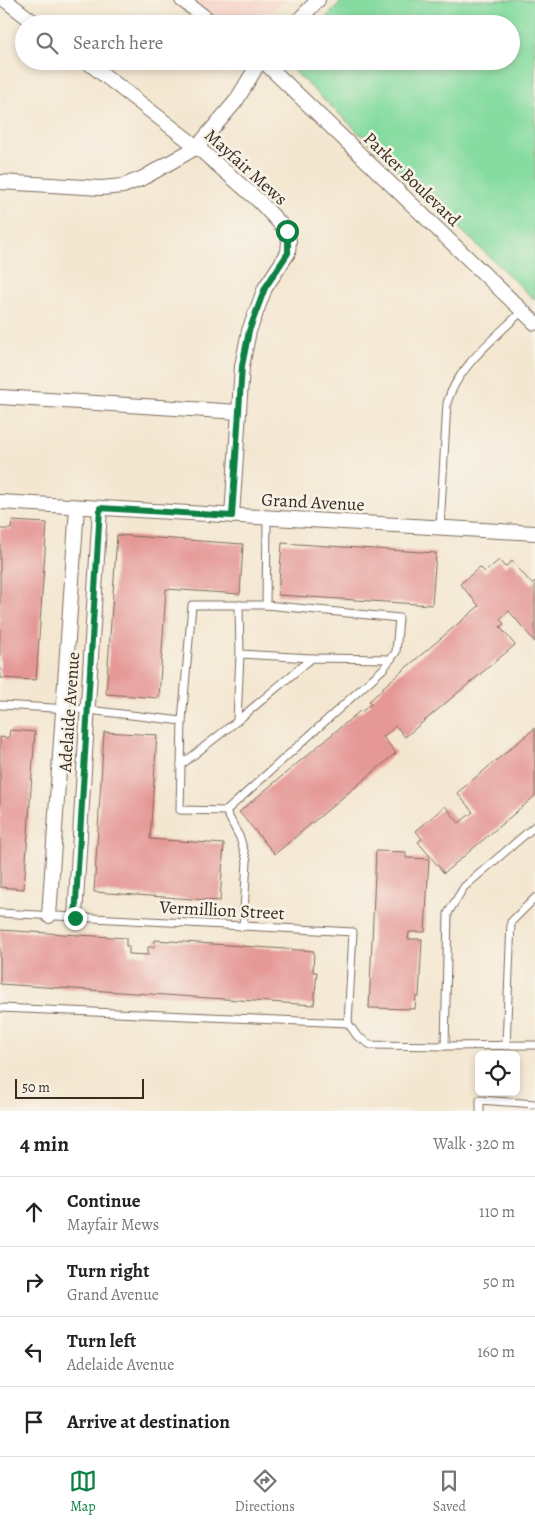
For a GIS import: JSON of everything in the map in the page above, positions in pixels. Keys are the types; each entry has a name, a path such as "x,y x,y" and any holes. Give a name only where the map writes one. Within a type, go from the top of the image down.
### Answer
{"street":[{"path":"5,0 24,15"},
{"path":"182,0 202,15"},
{"path":"304,15 318,0"},
{"name":"Mayfair Mews","path":"98,70 197,146 259,201 287,231 288,253 265,288 249,331 242,366 232,516"},
{"path":"0,182 101,188 124,186 143,178 197,146 236,101 255,70"},
{"name":"Parker Boulevard","path":"273,70 535,323"},
{"path":"0,397 239,412"},
{"name":"Grand Avenue","path":"0,502 535,533"},
{"name":"Adelaide Avenue","path":"49,916 77,507"},
{"name":"Adelaide Avenue","path":"75,918 100,508"}],"lane":[{"path":"440,528 447,402 450,392 475,358 522,311"},
{"path":"266,605 267,518"},
{"path":"192,605 240,605 266,605 399,618 396,652 383,669 226,811 180,810 182,721 192,605"},
{"path":"237,721 240,605"},
{"path":"240,654 312,658 391,659"},
{"path":"181,765 312,658"},
{"path":"0,705 88,710 182,721"},
{"path":"226,811 240,838 247,861 243,927"},
{"path":"445,1046 448,913 464,886 535,826"},
{"path":"506,1046 511,922 535,898"},
{"name":"Vermillion Street","path":"0,913 353,932 348,1023"},
{"path":"0,1008 348,1023 357,1036 372,1045 535,1045"},
{"path":"480,1111 480,1100 535,1104"}],"shaded area":[{"path":"193,0 284,0 268,15 210,15"}],"green space":[{"path":"343,0 535,0 535,300 294,70 520,70 520,15 329,15"}],"building":[{"path":"12,521 47,523 36,680 1,678 0,673 0,529 11,529"},
{"path":"117,535 243,544 240,594 166,589 159,698 106,694"},
{"path":"282,543 436,553 432,605 278,595"},
{"path":"499,560 505,567 512,561 532,584 535,581 535,642 509,611 500,619 504,624 500,627 515,645 405,737 396,726 383,737 396,753 275,854 239,812 360,711 371,704 369,701 382,688 479,606 460,584 480,567 485,572"},
{"path":"535,728 535,796 444,873 418,842 422,839 416,831 445,806 459,823 473,812 457,793"},
{"path":"10,730 35,732 24,889 0,887 0,737 9,738"},
{"path":"104,732 157,735 150,839 224,844 220,901 94,892"},
{"path":"376,851 406,852 406,858 429,859 425,932 409,932 408,939 422,939 419,997 416,997 415,1009 369,1008"},
{"path":"0,930 126,938 129,954 148,955 148,947 154,947 155,940 314,951 313,972 317,972 314,1005 0,984"}],"route":[{"path":"75,918 100,508 232,516 242,366 249,331 265,288 288,253 287,231"}]}
